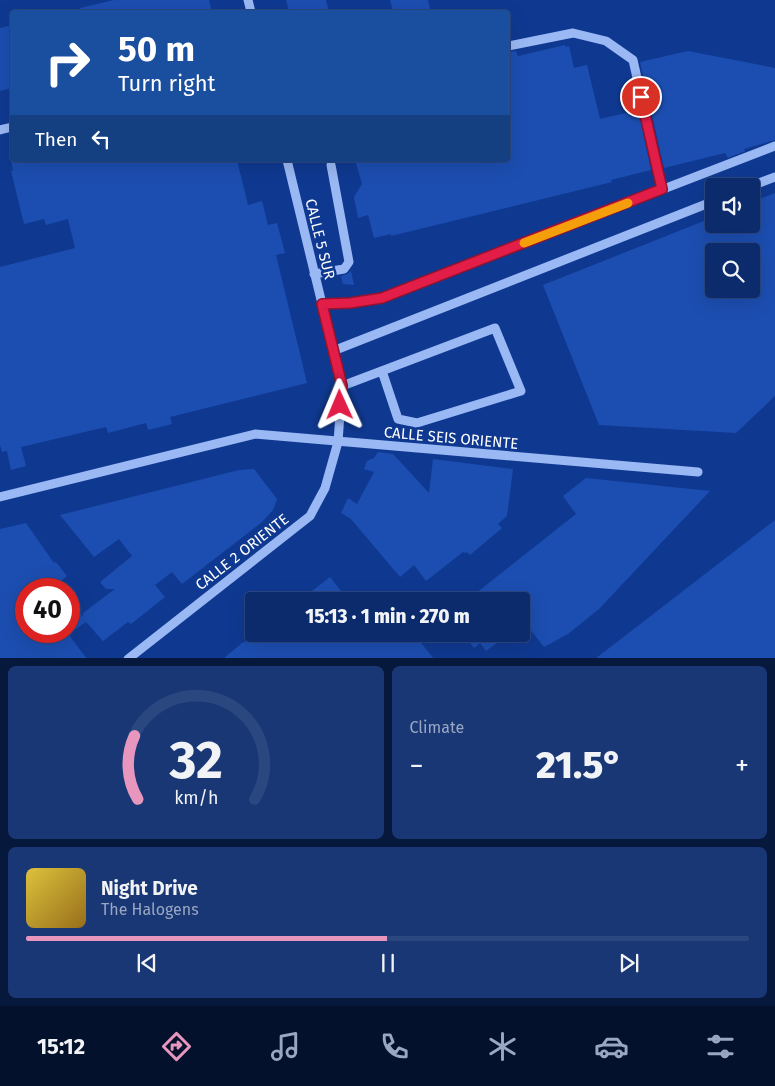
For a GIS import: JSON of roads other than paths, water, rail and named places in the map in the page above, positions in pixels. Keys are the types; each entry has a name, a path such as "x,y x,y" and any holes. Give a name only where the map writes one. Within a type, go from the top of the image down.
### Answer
{"street":[{"path":"510,46 572,33 606,41 633,60 662,189"},
{"path":"322,304 350,303 382,298 775,146"},
{"name":"CALLE 5 SUR","path":"287,162 342,386 338,442"},
{"path":"314,274 344,269 349,262 331,165"},
{"path":"760,183 775,177"},
{"path":"333,351 705,205"},
{"path":"342,386 495,328 521,390 417,423 398,419 382,371"},
{"name":"CALLE SEIS ORIENTE","path":"0,497 255,434 698,472"},
{"name":"CALLE 2 ORIENTE","path":"128,658 310,516 325,488 338,442"}]}
